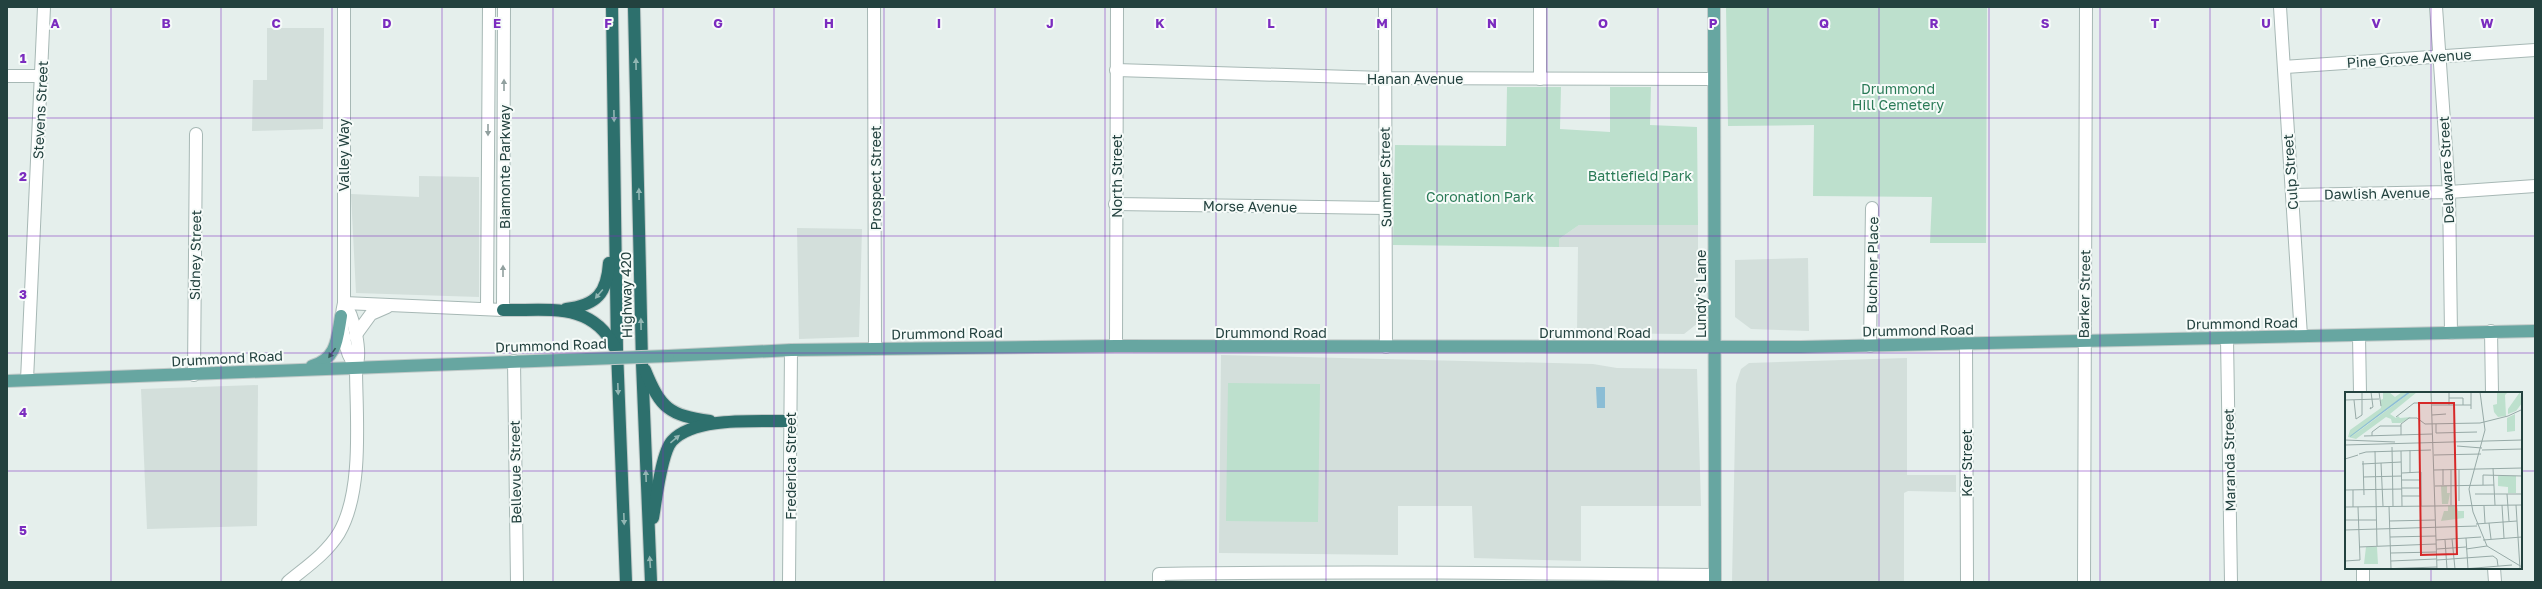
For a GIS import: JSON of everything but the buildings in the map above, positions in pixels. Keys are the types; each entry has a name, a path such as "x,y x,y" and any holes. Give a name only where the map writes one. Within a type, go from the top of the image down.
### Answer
{"highway":[{"name":"Highway 420","path":"612,7 617,350 626,582"},
{"name":"Highway 420","path":"634,7 642,363 648,543 651,582"},
{"path":"558,311 581,307 590,303 605,288 615,230"},
{"path":"503,310 558,311 586,316 609,335 617,350"},
{"path":"642,363 654,393 669,411 689,418 723,423"},
{"path":"648,543 662,467 671,442 690,428 723,423 790,421"}],"main road":[{"name":"Lundy's Lane","path":"1714,7 1715,579"},
{"path":"291,369 322,363 330,356 336,347 341,316"},
{"name":"Drummond Road","path":"7,381 194,375 291,369 668,356 791,350 1116,346 1870,346 2535,331"}],"street":[{"name":"Stevens Street","path":"27,380 44,7"},
{"name":"Valley Way","path":"344,7 344,303 341,316 350,360 356,367"},
{"name":"Biamonte Parkway","path":"487,309 489,7"},
{"name":"Biamonte Parkway","path":"503,310 504,7"},
{"name":"Prospect Street","path":"874,7 875,349"},
{"name":"North Street","path":"1116,346 1117,7"},
{"name":"Summer Street","path":"1385,7 1384,78 1386,347"},
{"path":"1540,7 1540,78"},
{"name":"Barker Street","path":"2084,582 2086,7"},
{"name":"Culp Street","path":"2280,7 2301,336"},
{"name":"Delaware Street","path":"2436,7 2438,57 2449,192 2451,333"},
{"name":"Pine Grove Avenue","path":"2284,67 2535,50"},
{"name":"Hanan Avenue","path":"1116,70 1384,78 1713,79"},
{"path":"7,76 42,76"},
{"name":"Sidney Street","path":"194,375 196,134"},
{"name":"Dawlish Avenue","path":"2292,195 2449,192 2535,186"},
{"name":"Morse Avenue","path":"1116,204 1385,208"},
{"name":"Buchner Place","path":"1870,346 1872,208"},
{"path":"344,303 503,310"},
{"name":"Valley Way","path":"288,582 323,553 339,533 350,504 355,454 356,367 359,359 350,310 344,303"},
{"path":"355,336 363,322 375,311 399,305"},
{"path":"2491,331 2492,392"},
{"path":"2359,336 2360,392"},
{"name":"Maranda Street","path":"2227,339 2231,582"},
{"name":"Ker Street","path":"1966,344 1967,582"},
{"name":"Frederica Street","path":"789,582 791,350"},
{"name":"Bellevue Street","path":"514,361 517,582"},
{"path":"2363,569 2363,582"},
{"path":"2494,569 2494,582"},
{"path":"1159,582 1159,574 1286,577 1419,576 1715,579"}],"shaded area":[{"path":"267,28 324,28 323,129 252,131 253,80 267,80"},
{"path":"419,176 479,177 479,297 356,293 351,194 419,197"},
{"path":"1579,225 1698,225 1698,323 1684,334 1577,333 1578,247 1559,247 1559,239"},
{"path":"797,228 862,229 859,337 799,339"},
{"path":"1808,258 1809,331 1751,329 1735,317 1735,260"},
{"path":"1221,355 1593,364 1617,368 1697,369 1701,506 1581,506 1581,561 1474,558 1472,506 1398,506 1398,555 1219,553"},
{"path":"1907,358 1907,475 1956,475 1956,492 1908,491 1904,493 1904,582 1732,582 1736,384 1741,369 1749,363"},
{"path":"258,385 257,526 147,529 141,389"}],"green space":[{"name":"Drummond Hill Cemetery","path":"1726,7 1987,7 1986,243 1930,243 1932,197 1813,196 1814,125 1728,126"},
{"path":"1507,87 1561,87 1560,129 1610,132 1610,87 1651,87 1650,125 1697,127 1698,225 1579,225 1559,239 1559,247 1393,245 1395,145 1506,146"},
{"path":"1228,383 1320,384 1318,522 1226,521"}],"water":[{"path":"1596,387 1605,387 1605,408 1597,408"}],"park label":[{"name":"Battlefield Park","path":"1640,175"},
{"name":"Coronation Park","path":"1480,196"}]}
